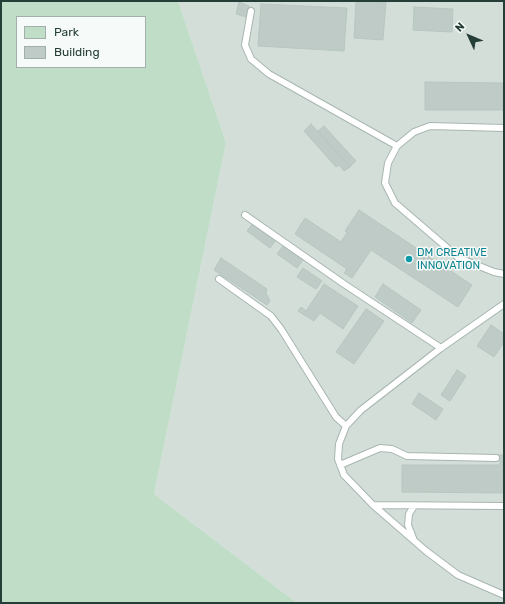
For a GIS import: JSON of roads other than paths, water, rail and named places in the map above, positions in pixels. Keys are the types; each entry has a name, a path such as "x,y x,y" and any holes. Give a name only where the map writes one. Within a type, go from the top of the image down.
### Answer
{"lane":[{"path":"251,11 245,45 251,59 269,74 397,146"},
{"path":"504,128 430,126 414,132 397,146 388,163 385,183 395,203 459,258 494,272 504,274"},
{"path":"245,215 344,284 441,348"},
{"path":"218,280 271,316 281,329 336,417 346,426"},
{"path":"504,304 441,348 361,410 346,426 339,444 338,459 344,475 373,505 413,540 458,575 504,595"},
{"path":"340,465 380,448 392,450 407,456 496,458"},
{"path":"373,505 504,506"},
{"path":"413,540 408,525 408,514 414,506"}],"place":[{"name":"DM CREATIVE INNOVATION","path":"409,259"}]}
